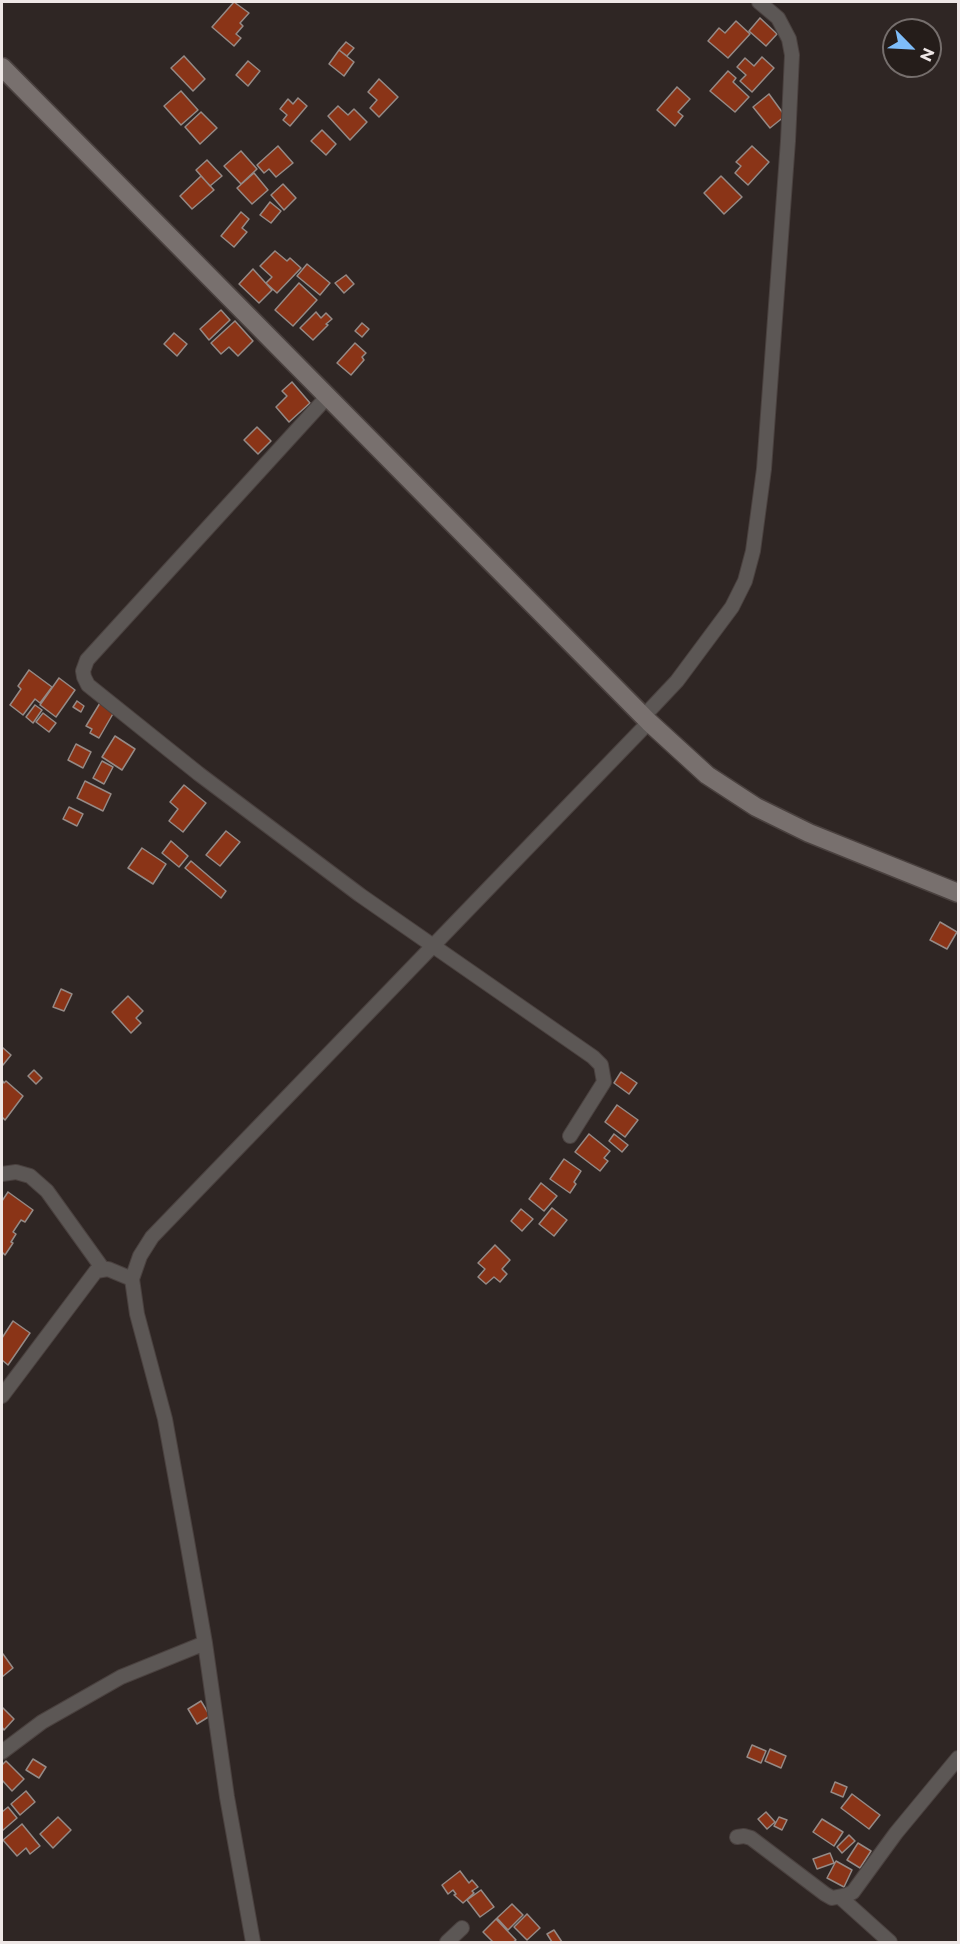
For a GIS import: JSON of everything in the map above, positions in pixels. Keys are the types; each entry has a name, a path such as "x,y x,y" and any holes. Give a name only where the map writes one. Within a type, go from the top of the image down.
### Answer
{"main road":[{"path":"2,67 647,719 707,775 756,807 809,833 958,893"}],"street":[{"path":"253,1942 227,1797 205,1643 165,1419 137,1314 132,1279 140,1256 152,1237 433,946 647,719 732,607 745,581 753,551 764,469 788,141 792,55 789,39 778,18 759,2"},
{"path":"327,397 87,660 83,671 84,677 88,685 199,774 360,895 594,1057 601,1065 604,1082 570,1136"},
{"path":"2,1174 16,1172 30,1176 47,1191 103,1269"},
{"path":"2,1396 96,1271 108,1269 132,1279"},
{"path":"2,1752 42,1722 121,1677 205,1643"},
{"path":"737,1837 751,1838 825,1894 832,1898 840,1897 853,1892 896,1833 958,1758"},
{"path":"840,1897 890,1942"},
{"path":"447,1942 462,1928"}],"building":[{"path":"234,2 249,13 240,23 243,26 236,34 241,38 234,46 212,27"},
{"path":"760,18 777,34 766,46 749,31"},
{"path":"736,21 750,34 728,58 708,41 719,28 725,33"},
{"path":"346,42 354,48 347,56 339,50"},
{"path":"339,50 354,62 344,76 329,64"},
{"path":"184,56 205,79 193,91 171,68"},
{"path":"762,57 774,68 752,92 740,81 746,75 737,67 745,58 754,66"},
{"path":"248,61 260,71 248,86 236,75"},
{"path":"728,71 736,78 733,82 749,97 735,112 710,91"},
{"path":"379,79 398,97 379,117 370,108 377,100 368,92"},
{"path":"677,87 690,99 678,112 683,116 675,126 657,110"},
{"path":"181,91 198,110 181,125 164,106"},
{"path":"769,94 785,116 770,128 753,107"},
{"path":"298,98 307,106 290,126 283,120 287,115 280,109 288,99 293,104"},
{"path":"338,106 348,115 354,109 367,122 350,140 328,116"},
{"path":"201,112 217,128 200,144 185,127"},
{"path":"322,130 336,144 326,155 311,141"},
{"path":"278,146 293,163 276,177 269,169 264,173 257,165"},
{"path":"752,146 769,162 748,185 735,173 741,166 736,162"},
{"path":"241,151 257,169 241,184 224,166"},
{"path":"207,160 222,176 210,186 196,170"},
{"path":"254,173 268,190 252,204 237,188"},
{"path":"201,176 214,190 192,209 180,196"},
{"path":"721,176 742,197 724,214 704,193"},
{"path":"283,184 296,198 284,210 271,195"},
{"path":"270,202 281,211 271,223 260,215"},
{"path":"241,212 249,219 242,228 247,232 234,247 221,236"},
{"path":"275,251 287,261 290,258 301,268 277,293 266,283 272,277 260,266"},
{"path":"307,264 330,283 320,295 297,276"},
{"path":"253,269 272,290 259,303 239,284"},
{"path":"346,275 354,284 344,293 335,283"},
{"path":"299,283 317,300 293,326 275,310"},
{"path":"221,310 230,320 209,340 200,329"},
{"path":"316,312 321,318 326,313 332,319 313,340 300,328"},
{"path":"235,321 253,341 238,356 229,347 221,354 211,343"},
{"path":"362,323 369,329 362,337 355,331"},
{"path":"174,333 187,344 177,356 164,344"},
{"path":"355,343 366,353 362,357 364,360 351,375 337,363"},
{"path":"292,382 310,403 289,422 276,407 287,396 282,391"},
{"path":"257,427 271,441 258,454 244,440"},
{"path":"29,670 52,687 40,703 35,699 23,715 10,705 21,689 18,686"},
{"path":"59,678 75,690 56,717 40,705"},
{"path":"77,701 84,706 81,712 73,707"},
{"path":"100,703 114,712 99,738 90,733 92,729 86,726"},
{"path":"35,705 42,710 33,723 26,717"},
{"path":"43,713 56,723 49,732 36,722"},
{"path":"115,736 135,749 122,770 102,757"},
{"path":"76,744 91,752 83,768 68,760"},
{"path":"102,761 113,767 104,784 93,778"},
{"path":"85,781 111,794 103,811 77,798"},
{"path":"184,785 206,803 183,832 169,821 178,809 170,802"},
{"path":"69,807 83,814 77,826 63,819"},
{"path":"226,831 240,842 220,866 206,855"},
{"path":"171,841 188,856 179,867 162,853"},
{"path":"142,848 166,864 153,884 128,868"},
{"path":"191,861 226,891 221,898 185,868"},
{"path":"940,922 957,932 947,949 930,940"},
{"path":"61,989 72,994 64,1011 53,1007"},
{"path":"128,996 143,1011 136,1018 141,1023 131,1033 112,1012"},
{"path":"2,1047 11,1055 3,1065 2,1063"},
{"path":"34,1070 42,1078 36,1084 28,1076"},
{"path":"621,1072 637,1083 629,1094 614,1083"},
{"path":"2,1080 23,1096 5,1120 2,1117"},
{"path":"617,1105 638,1120 625,1137 605,1122"},
{"path":"589,1134 610,1151 604,1158 608,1161 600,1171 575,1152"},
{"path":"614,1134 628,1145 622,1152 609,1141"},
{"path":"564,1159 581,1171 570,1193 550,1179"},
{"path":"541,1183 557,1196 544,1211 529,1199"},
{"path":"8,1192 33,1210 25,1222 21,1220 13,1232 16,1234 11,1242 13,1243 5,1255 2,1252 2,1201"},
{"path":"552,1208 567,1220 554,1236 539,1224"},
{"path":"521,1209 533,1219 522,1231 511,1221"},
{"path":"495,1245 510,1260 502,1269 507,1274 500,1282 494,1277 486,1284 478,1277 485,1269 478,1263"},
{"path":"13,1321 30,1333 8,1365 2,1360 2,1338"},
{"path":"2,1655 13,1668 2,1677"},
{"path":"201,1701 210,1716 197,1724 188,1709"},
{"path":"2,1707 14,1719 4,1730 2,1727"},
{"path":"752,1745 766,1751 761,1763 747,1757"},
{"path":"770,1749 786,1756 781,1768 765,1761"},
{"path":"33,1759 46,1767 39,1778 26,1770"},
{"path":"6,1761 24,1779 12,1791 2,1780 2,1765"},
{"path":"835,1782 847,1787 843,1797 831,1792"},
{"path":"26,1791 35,1802 20,1815 11,1804"},
{"path":"852,1794 880,1815 869,1829 841,1808"},
{"path":"8,1807 17,1818 2,1831 2,1812"},
{"path":"766,1812 775,1822 767,1829 758,1819"},
{"path":"58,1817 71,1830 53,1848 40,1834"},
{"path":"779,1817 787,1820 782,1830 774,1826"},
{"path":"822,1819 843,1832 834,1846 813,1832"},
{"path":"22,1824 40,1846 30,1854 26,1848 17,1856 3,1840"},
{"path":"849,1835 855,1841 842,1853 837,1847"},
{"path":"858,1843 871,1851 860,1868 847,1860"},
{"path":"830,1853 834,1863 817,1869 813,1859"},
{"path":"836,1861 852,1870 844,1887 827,1878"},
{"path":"460,1871 469,1883 472,1880 478,1887 463,1903 454,1895 456,1894 453,1890 448,1894 442,1885"},
{"path":"481,1890 494,1907 480,1917 467,1900"},
{"path":"512,1904 523,1915 508,1930 497,1918"},
{"path":"527,1914 540,1928 527,1940 514,1927"},
{"path":"496,1919 516,1940 493,1942 483,1932"},
{"path":"554,1930 562,1942 552,1942 547,1934"}]}
